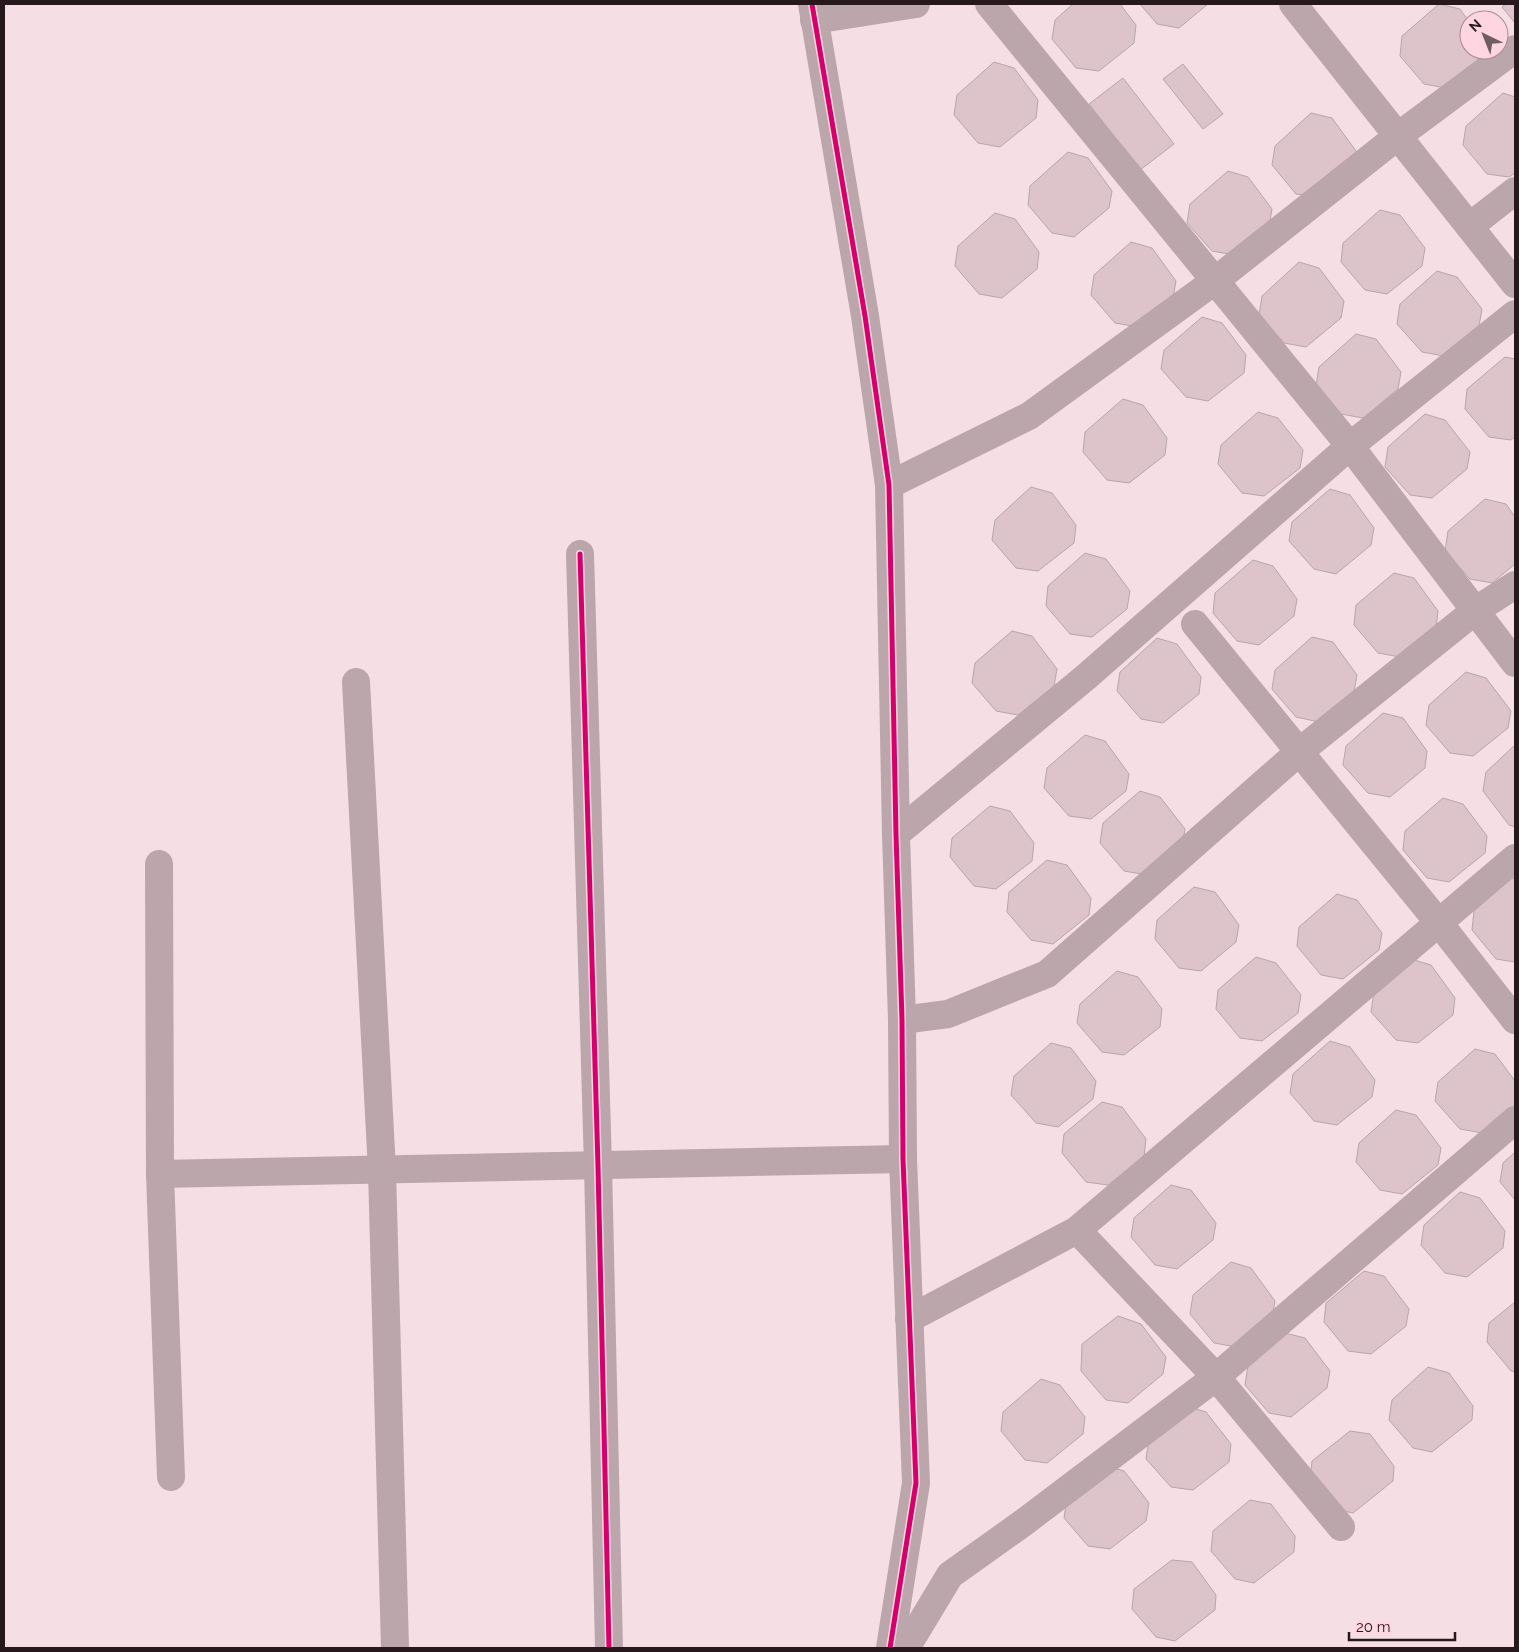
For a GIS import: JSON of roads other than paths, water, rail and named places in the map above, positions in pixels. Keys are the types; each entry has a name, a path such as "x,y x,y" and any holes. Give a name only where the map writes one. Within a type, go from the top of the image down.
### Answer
{"street":[{"path":"890,1648 916,1483 903,1159 902,1020 889,485 865,316 813,12 916,4"},
{"path":"989,4 1350,446 1515,663"},
{"path":"1294,4 1515,284"},
{"path":"889,485 1029,416 1216,280 1398,136 1515,49"},
{"path":"1470,226 1515,191"},
{"path":"896,834 1086,677 1350,446 1515,314"},
{"path":"580,554 598,1166 609,1648"},
{"path":"902,1020 948,1014 1047,974 1300,752 1476,610 1515,585"},
{"path":"1195,624 1439,923 1515,1020"},
{"path":"356,682 382,1170 395,1648"},
{"path":"909,1319 1076,1230 1515,858"},
{"path":"159,864 160,1174 171,1477"},
{"path":"906,1648 950,1575 1031,1517 1216,1377 1515,1120"},
{"path":"160,1174 903,1159"},
{"path":"1076,1230 1216,1377 1341,1527"}]}
